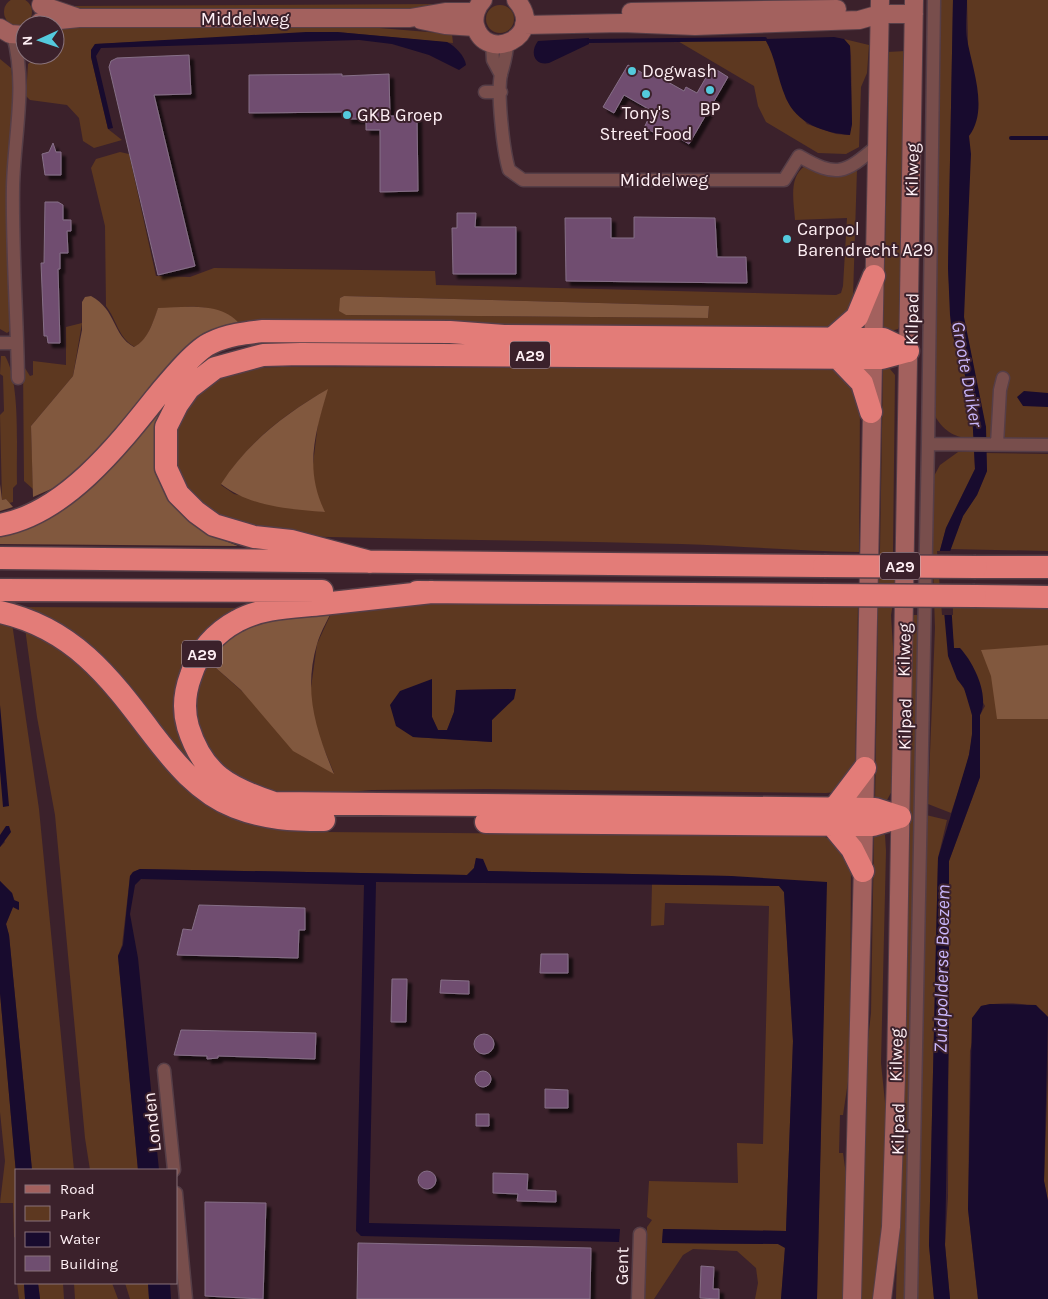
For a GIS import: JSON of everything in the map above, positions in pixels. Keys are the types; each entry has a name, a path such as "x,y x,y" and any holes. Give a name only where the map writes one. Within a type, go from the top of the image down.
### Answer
{"highway":[{"path":"871,412 862,383 835,348 857,317 874,276"},
{"name":"A29","path":"2,524 41,508 69,492 97,467 175,374 209,343 239,334 263,331 450,332 504,336 835,348"},
{"name":"A29","path":"370,562 291,541 254,537 214,525 196,512 178,494 166,468 166,428 177,405 189,388 215,368 263,355 873,348 882,358 908,351"},
{"name":"A29","path":"1,558 1048,567"},
{"name":"A29","path":"1,590 1048,597"},
{"name":"A29","path":"432,592 273,609 237,620 210,641 193,667 186,689 186,719 195,749 216,775 240,792 274,803 833,817"},
{"name":"A29","path":"0,612 35,623 65,639 89,657 114,683 174,762 201,788 233,807 270,819 864,817 875,809 900,817"},
{"path":"863,871 833,817 865,768"}],"main road":[{"path":"478,13 479,34 500,44 515,40 522,13 622,23 695,26 858,20 880,7 914,7"},
{"name":"Kilweg","path":"852,1299 857,1031 863,871 880,7"},
{"name":"Kilweg","path":"882,1299 888,1265 893,1180 905,657 914,7"},
{"name":"Middelweg","path":"65,19 410,18 445,25 478,13"}],"street":[{"name":"Kilpad","path":"911,1299 928,444 934,0"},
{"name":"Middelweg","path":"500,44 493,60 501,75 504,151 509,170 523,180 784,180 799,156 823,169 836,170 852,167 877,146"},
{"path":"18,378 13,186 20,103 19,65"},
{"path":"485,92 501,92"},
{"path":"0,343 18,343"},
{"path":"993,444 1003,378"},
{"path":"928,444 1048,445"},
{"name":"Londen","path":"164,1070 174,1169"},
{"path":"178,1214 186,1299"},
{"name":"Gent","path":"638,1299 640,1234"}],"green space":[{"path":"12,-1 24,-1 31,6 32,15 15,15 15,26 8,22 4,12 8,2"},
{"path":"941,0 953,0 948,268 952,333 968,42 967,0 1048,0 1048,439 986,439 986,427 970,399 974,439 956,436 942,426 935,416"},
{"path":"444,4 397,11 85,13 71,6"},
{"path":"500,5 510,9 514,19 510,29 500,33 490,29 486,19 490,9"},
{"path":"343,25 452,34 453,43 337,32 95,44 91,50 91,57 108,129 122,140 94,148 83,141 79,118 67,105 30,100 26,96 28,65 65,65 65,26"},
{"path":"765,39 774,55 786,99 807,124 836,134 849,135 852,124 851,56 850,46 844,39 869,45 867,73 861,87 859,147 846,154 818,153 766,122 758,106 754,86 676,40"},
{"path":"906,51 902,321 898,329 883,333 888,122 887,52"},
{"path":"0,59 11,68 14,92 7,178 11,330 7,333 0,329"},
{"path":"120,152 129,154 156,276 190,277 214,268 435,271 436,285 836,295 841,293 843,286 847,218 795,220 794,183 796,177 805,166 857,169 853,297 841,327 734,332 244,331 223,314 214,310 184,307 158,309 147,335 135,347 121,334 106,306 105,226 91,168 96,159","holes":["344,296 709,306 708,318 346,315 340,298"]},
{"path":"82,323 73,376 31,426 33,489 24,481 23,365 30,376 33,375 33,361 66,365 66,327"},
{"path":"1,356 5,356 10,368 16,399 17,417 17,484 13,488 13,502 9,503 6,499 2,500 0,415 4,411 3,376 0,374"},
{"path":"245,368 833,368 840,370 860,401 859,552 681,544 269,535 237,529 189,498 179,477 173,447 179,421 191,400 224,375","holes":["327,390 318,423 312,472 315,490 324,512 234,494 221,485 231,470 268,430 296,409"]},
{"path":"883,369 890,369 895,375 893,551 898,576 891,615 895,680 893,789 887,800 875,803 878,615 874,576 880,551"},
{"path":"974,451 975,469 946,528 939,554 957,679 966,694 971,710 973,727 967,763 951,813 928,804 935,628 932,537 934,476 940,465 958,452"},
{"path":"986,453 1048,454 1048,551 950,549 963,516 977,495 987,471"},
{"path":"367,602 858,605 855,769 837,792 826,793 487,789 372,790 311,795 272,791 240,779 221,767 211,754 196,722 198,677 208,661 334,773 317,732 310,695 317,644 335,605","holes":["432,679 432,717 438,730 447,730 454,712 457,690 516,689 492,720 492,742 413,737"]},
{"path":"8,607 255,608 179,693 205,781 139,708"},
{"path":"1048,607 1048,1017 1042,1011 1027,1005 1007,1003 981,1006 970,1051 968,1209 978,1299 950,1299 945,1245 948,1197 949,861 980,777 980,715 985,706 954,648 950,608"},
{"path":"911,615 919,615 904,1299 896,1299"},
{"path":"0,618 12,623 39,809 74,1169 32,1169 9,935 6,924 13,907 18,910 12,893 0,881 0,847 5,842 0,835"},
{"path":"25,628 52,640 113,698 168,771 198,798 275,828 324,832 823,836 837,843 851,863 850,1068 843,1115 840,1115 839,1153 843,1153 848,1189 844,1299 817,1299 826,893 731,876 488,871 476,858 474,868 467,875 140,869 133,872 130,876 122,945 118,956 138,1169 90,1169 85,1138 55,815 37,717"},
{"path":"926,815 947,820 938,858 929,1245 934,1299 917,1299"},
{"path":"874,834 885,835 886,851 881,1063 887,1122 883,1237 873,1299 860,1299 863,1084 871,1013"},
{"path":"652,884 779,886 784,892 793,1041 786,1231 663,1229 662,1243 778,1244 785,1247 781,1299 755,1299 758,1283 756,1268 737,1251 693,1249 683,1255 654,1299 645,1299 647,1227 652,1220 647,1217 649,1181 738,1183 737,1143 763,1144 769,906 665,903 664,925 651,926"},
{"path":"0,993 16,1169 15,1238 13,1203 0,1203 5,1161 0,1112"},
{"path":"1048,1074 1048,1201 1044,1181"},
{"path":"17,1284 24,1284 25,1299 19,1299"},
{"path":"38,1284 63,1284 64,1299 40,1299"},
{"path":"74,1284 112,1284 118,1299 75,1299"},
{"path":"125,1284 148,1284 149,1299 130,1299"}],"shaded area":[{"path":"91,296 106,308 122,336 134,347 143,340 152,325 158,308 206,307 218,310 228,314 237,321 244,331 233,330 74,474 58,486 33,497 31,426 73,376 82,330 82,302 85,297"},
{"path":"344,296 709,306 708,318 346,315 339,311 340,298"},
{"path":"177,384 160,430 208,534 238,546 0,544 0,533 30,521"},
{"path":"328,389 316,436 313,466 315,481 325,512 270,506 245,498 221,484 243,455 268,430 297,408"},
{"path":"0,484 2,500 6,499 13,507 0,511"},
{"path":"335,605 317,644 311,678 311,695 317,726 334,774 293,751 241,690 208,661 219,645 267,615"},
{"path":"1048,645 1048,719 997,719 991,676 981,650"}],"water":[{"path":"953,0 967,0 966,34 975,76 978,102 975,126 969,136 971,154 964,317 986,427 987,471 977,495 963,516 948,557 954,648 960,648 975,671 982,689 983,707 980,715 980,777 949,861 949,1028 945,1245 950,1299 934,1299 929,1245 938,858 969,755 972,734 972,715 964,688 957,679 948,656 939,554 946,528 975,469 972,411 966,379 952,333 950,315 948,268"},
{"path":"306,32 337,32 447,42 464,58 466,65 459,70 429,55 392,44 359,40 101,48 96,56 113,128 108,129 91,57 91,50 95,44"},
{"path":"834,37 844,39 850,46 852,124 850,135 821,129 797,114 786,98 772,53 765,39"},
{"path":"589,38 589,44 549,63 540,63 535,58 534,50 538,41"},
{"path":"1024,391 1048,393 1048,407 1023,406 1017,397"},
{"path":"432,679 432,717 438,730 447,730 454,712 456,690 516,689 514,699 492,720 492,742 413,737 396,726 390,705 400,691"},
{"path":"0,705 9,806 3,807 0,771"},
{"path":"6,826 9,826 11,832 0,847 0,835"},
{"path":"476,858 483,859 488,871 731,876 827,882 817,1299 781,1299 785,1248 778,1244 662,1243 663,1229 786,1231 793,1041 784,892 779,886 376,882 369,1223 620,1229 619,1242 361,1236 356,1231 364,885 141,879 135,885 130,914 138,958 159,1169 138,1169 118,956 123,945 130,876 133,872 140,869 467,875 474,868"},
{"path":"0,881 12,893 14,900 19,902 19,910 13,907 6,924 9,935 32,1169 16,1169 0,993"},
{"path":"990,1004 1036,1005 1048,1017 1044,1181 1048,1201 1048,1299 978,1299 968,1209 972,1018 981,1006"},
{"path":"24,1284 38,1284 40,1299 25,1299"},
{"path":"148,1284 170,1284 171,1299 149,1299"}],"pier":[{"path":"937,551 952,551 953,615 942,615"}],"building":[{"path":"189,55 191,94 154,95 195,266 158,275 109,67 111,61 117,58"},
{"path":"628,65 648,76 650,72 684,91 686,87 697,93 712,67 728,77 689,144 662,128 658,134 644,128 652,111 624,95 614,113 603,107"},
{"path":"342,74 342,76 389,74 390,116 417,116 418,191 380,192 380,130 366,130 366,119 347,119 347,112 249,113 249,75"},
{"path":"53,143 56,152 61,152 61,175 45,175 42,154 49,152"},
{"path":"45,202 58,202 63,205 63,220 71,220 71,231 67,231 68,253 60,253 60,269 58,269 60,343 48,343 47,336 44,336 41,263 44,263"},
{"path":"457,213 476,213 475,227 516,227 516,274 453,274 452,228 457,228"},
{"path":"634,217 715,218 717,257 746,257 747,283 566,281 565,218 611,218 611,238 634,238"},
{"path":"199,905 305,908 305,930 299,930 298,958 177,955 183,929 192,930"},
{"path":"541,954 568,954 568,973 540,973"},
{"path":"392,979 407,979 406,1022 391,1022"},
{"path":"441,980 469,981 469,994 440,993"},
{"path":"181,1030 316,1033 315,1059 218,1056 218,1058 207,1059 207,1056 174,1055"},
{"path":"484,1034 491,1037 494,1044 491,1051 484,1054 477,1051 474,1044 477,1037"},
{"path":"483,1071 491,1079 483,1087 475,1079"},
{"path":"545,1089 568,1090 568,1108 545,1108"},
{"path":"476,1114 489,1114 489,1126 476,1126"},
{"path":"427,1171 433,1174 436,1180 433,1186 427,1189 421,1186 418,1180 421,1174"},
{"path":"493,1173 528,1174 527,1190 556,1191 556,1202 517,1201 518,1194 493,1193"},
{"path":"205,1202 266,1203 263,1299 205,1296"},
{"path":"358,1243 591,1248 590,1299 357,1299"},
{"path":"701,1266 714,1267 713,1289 719,1289 719,1299 700,1298"}],"waterway":[{"path":"589,41 765,39"},
{"path":"1011,138 1048,138"}],"place":[{"name":"Dogwash","path":"632,71"},
{"name":"BP","path":"710,90"},
{"name":"Tony's Street Food","path":"646,94"},
{"name":"GKB Groep","path":"347,115"},
{"name":"Carpool Barendrecht A29","path":"787,239"}],"water label":[{"name":"Groote Duiker","path":"968,374"},
{"name":"Zuidpolderse Boezem","path":"941,969"}]}
